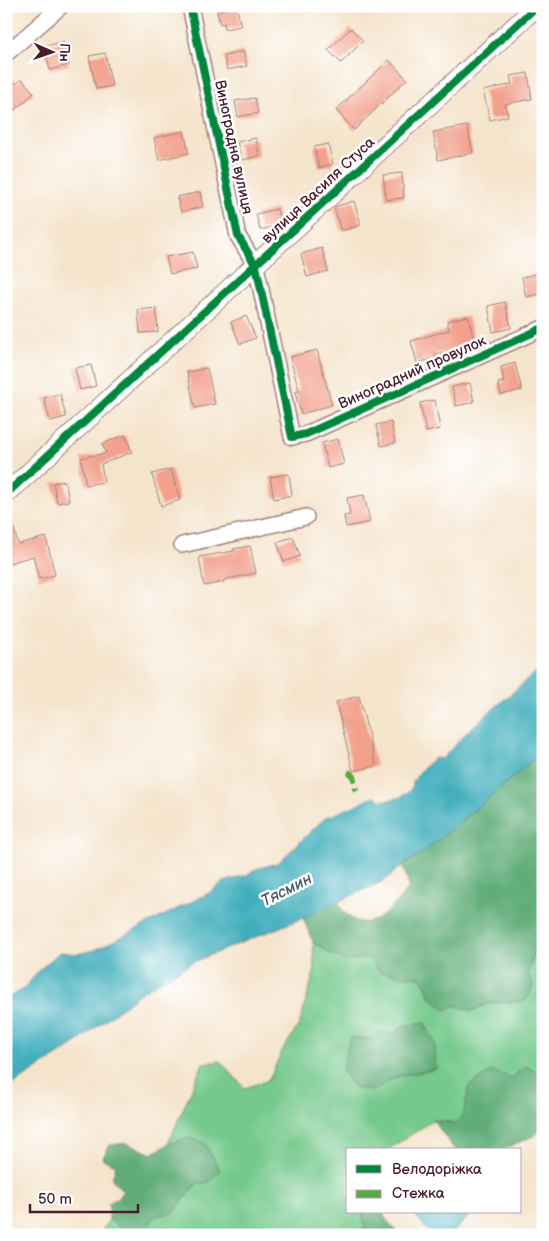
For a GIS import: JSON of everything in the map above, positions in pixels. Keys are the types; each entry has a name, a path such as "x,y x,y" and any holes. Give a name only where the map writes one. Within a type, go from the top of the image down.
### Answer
{"street":[{"path":"6,54 61,6"},
{"name":"Виноградна вулиця","path":"190,6 238,236 256,266 292,437"},
{"name":"вулиця Василя Стуса","path":"6,494 537,6"},
{"name":"Виноградний провулок","path":"292,437 306,434 543,328"},
{"path":"182,545 306,517"}],"green space":[{"path":"543,751 543,930 528,973 533,985 526,1001 489,1003 472,1011 455,1005 446,1010 431,998 422,977 380,972 368,957 348,961 331,954 313,942 303,918 338,902 346,914 356,921 374,921 382,916 390,910 409,887 403,865 428,849"},
{"path":"543,930 543,1068 539,1073 525,1066 512,1078 470,1086 464,1113 456,1123 433,1120 391,1148 346,1148 346,1214 362,1214 366,1235 100,1235 109,1219 126,1232 155,1216 173,1212 197,1183 189,1138 168,1144 203,1063 220,1061 245,1088 269,1080 282,1051 299,1025 314,973 313,942 331,954 348,961 368,957 405,976 422,977 431,998 472,1011 489,1003 526,1001 533,985 528,973","holes":["404,1026 436,1069 395,1077 372,1091 348,1051 350,1037 384,1037"]},
{"path":"424,1022 435,1043 436,1069 395,1077 372,1091 355,1088 342,1071 350,1037 368,1040 379,1031 393,1034 404,1026"},
{"path":"525,1066 539,1073 540,1100 543,1102 543,1123 536,1135 506,1148 454,1148 433,1120 456,1123 464,1113 469,1086 492,1071 512,1078"},
{"path":"189,1138 205,1143 220,1170 208,1183 197,1183 173,1213 155,1216 145,1233 126,1232 109,1219 109,1203 117,1199 123,1191 112,1179 116,1165 102,1159 110,1145 127,1143 152,1154 168,1144"},
{"path":"362,1214 384,1214 399,1235 366,1235"}],"water":[{"name":"Тясмин","path":"543,666 543,751 428,849 403,865 384,881 303,918 193,962 140,993 71,1047 6,1089 6,999 25,988 38,971 60,952 77,954 95,950 209,893 224,882 247,875 256,869 278,863 326,817 375,796 380,800 384,800 406,794 419,773 434,758 442,759 469,730"},
{"path":"414,1214 472,1214 450,1235 431,1235"}],"pier":[{"path":"374,794 375,796 329,816 328,813"}],"building":[{"path":"236,6 241,26 225,29 224,23 220,24 217,11"},
{"path":"351,28 363,41 341,63 328,50"},
{"path":"63,42 69,65 50,70 44,46"},
{"path":"243,51 247,66 227,70 224,56"},
{"path":"105,53 112,86 96,89 89,56"},
{"path":"389,60 407,79 354,130 336,110"},
{"path":"6,72 16,84 22,79 34,93 6,118"},
{"path":"528,73 532,99 505,104 508,116 490,120 483,91 512,84 510,76"},
{"path":"255,98 258,113 238,117 235,101"},
{"path":"467,126 473,153 438,160 433,132"},
{"path":"184,131 189,153 159,160 154,138"},
{"path":"256,138 259,156 242,160 237,142"},
{"path":"328,144 333,164 319,168 314,147"},
{"path":"402,173 404,198 386,200 383,175"},
{"path":"200,192 203,207 181,212 177,197"},
{"path":"354,201 361,225 341,231 334,207"},
{"path":"277,209 281,225 260,230 256,214"},
{"path":"322,248 328,271 307,277 301,254"},
{"path":"193,252 197,269 170,274 166,257"},
{"path":"536,274 540,294 526,297 522,277"},
{"path":"505,302 511,328 493,332 488,306"},
{"path":"156,308 158,332 140,333 138,310"},
{"path":"246,316 256,338 240,344 231,322"},
{"path":"468,316 475,345 435,354 436,358 417,363 411,341 449,330 447,321"},
{"path":"317,350 332,405 301,414 295,392 299,391 290,357"},
{"path":"515,363 522,390 501,395 498,383 504,382 501,367"},
{"path":"91,365 96,386 80,390 75,368"},
{"path":"207,368 215,404 195,408 187,372"},
{"path":"470,383 474,402 456,406 452,387"},
{"path":"60,394 66,417 50,421 44,398"},
{"path":"435,400 440,429 426,432 420,403"},
{"path":"391,422 395,443 381,446 376,425"},
{"path":"125,435 132,452 101,464 104,482 86,485 81,458 106,453 102,444"},
{"path":"338,439 344,464 328,468 322,443"},
{"path":"171,469 180,500 161,506 152,474"},
{"path":"289,474 292,495 274,499 270,477"},
{"path":"65,481 69,501 57,503 53,483"},
{"path":"364,495 370,522 346,527 344,516 350,515 347,498"},
{"path":"6,514 10,514 18,544 46,537 55,575 39,579 33,556 6,564"},
{"path":"293,537 300,556 284,562 277,542"},
{"path":"250,546 256,573 204,586 199,557 234,551 233,549"},
{"path":"359,696 376,766 353,771 336,702"}],"marked path":[{"path":"348,772 353,777 356,791"}],"cycle path":[{"path":"190,6 238,236 256,266 292,437 306,434 543,328"},
{"path":"6,494 537,6"}]}
